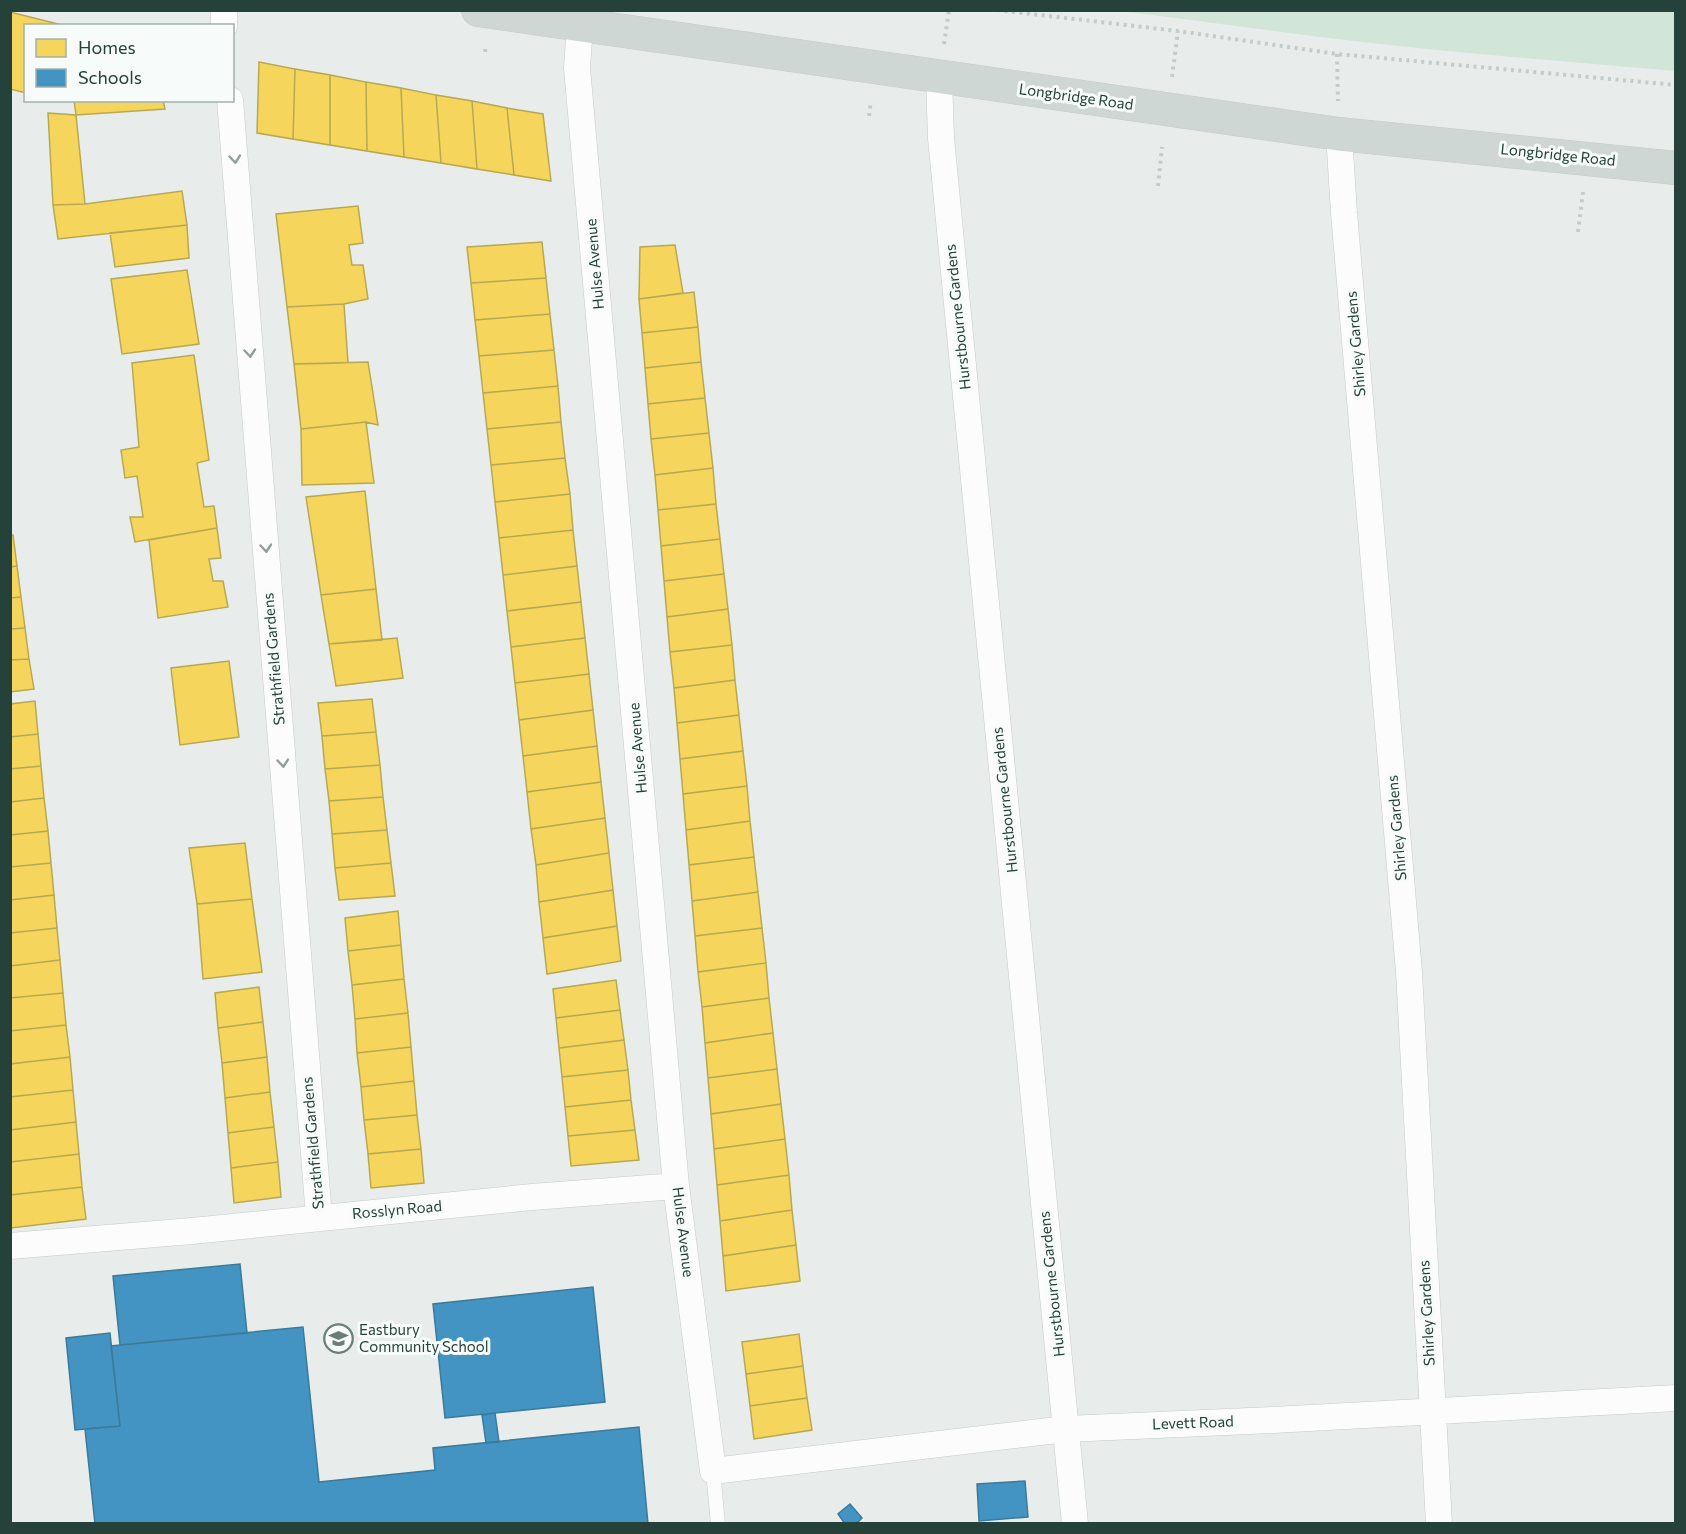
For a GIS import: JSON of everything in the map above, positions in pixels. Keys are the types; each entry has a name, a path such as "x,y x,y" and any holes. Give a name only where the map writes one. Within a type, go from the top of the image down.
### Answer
{"main road":[{"name":"Longbridge Road","path":"478,10 939,77 1339,122 1676,168"}],"street":[{"name":"Hulse Avenue","path":"580,24 577,68 676,1186 713,1471"},
{"name":"Hurstbourne Gardens","path":"939,77 941,138 1075,1524"},
{"name":"Strathfield Gardens","path":"230,102 319,1217"},
{"name":"Shirley Gardens","path":"1339,122 1346,236 1409,972 1439,1524"},
{"name":"Rosslyn Road","path":"10,1246 192,1231 532,1197 676,1186"},
{"name":"Levett Road","path":"713,1471 1066,1429 1676,1398"}],"lane":[{"path":"713,1471 718,1524"}],"path":[{"path":"997,10 1178,31 1337,54 1676,85"},
{"path":"1170,87 1178,31"},
{"path":"485,52 486,45"},
{"path":"1337,54 1339,122"},
{"path":"869,116 871,101"},
{"path":"1158,186 1162,147"},
{"path":"1578,232 1583,191"}],"green space":[{"path":"1117,11 1675,11 1675,71 1401,46"}],"building: Homes":[{"path":"10,12 58,24 24,24 24,92 10,89"},
{"path":"259,62 295,69 293,139 257,133"},
{"path":"295,69 330,75 330,145 293,139"},
{"path":"330,75 366,82 367,151 330,145"},
{"path":"366,82 401,88 404,157 367,151"},
{"path":"401,88 436,95 441,163 404,157"},
{"path":"436,95 472,101 477,169 441,163"},
{"path":"472,101 507,108 514,175 477,169"},
{"path":"74,102 163,102 165,109 76,115"},
{"path":"507,108 543,114 551,181 514,175"},
{"path":"48,113 76,115 85,204 53,205"},
{"path":"182,191 187,225 58,239 53,205 85,204"},
{"path":"358,206 363,243 349,245 352,265 363,265 368,299 344,304 287,307 276,214"},
{"path":"187,225 189,258 115,267 110,233"},
{"path":"542,242 546,278 471,283 467,247"},
{"path":"675,245 683,293 639,299 640,247"},
{"path":"187,270 199,344 122,354 111,279"},
{"path":"546,278 550,314 475,320 471,283"},
{"path":"694,292 698,327 642,333 639,299"},
{"path":"344,304 348,363 294,364 287,307"},
{"path":"550,314 554,350 479,356 475,320"},
{"path":"698,327 701,362 645,368 642,333"},
{"path":"554,350 558,386 483,393 479,356"},
{"path":"194,355 209,460 197,463 204,507 214,506 217,528 135,542 130,517 143,517 137,476 125,478 121,450 139,447 132,363"},
{"path":"368,362 378,425 366,422 301,429 294,364"},
{"path":"701,362 705,398 648,404 645,368"},
{"path":"558,386 561,422 487,429 483,393"},
{"path":"705,398 709,433 651,439 648,404"},
{"path":"366,422 374,483 302,485 301,429"},
{"path":"561,422 565,458 491,465 487,429"},
{"path":"709,433 713,468 655,475 651,439"},
{"path":"565,458 570,494 495,502 491,465"},
{"path":"713,468 716,504 658,510 655,475"},
{"path":"365,491 376,589 321,595 306,497"},
{"path":"570,494 573,530 499,538 495,502"},
{"path":"716,504 720,539 661,546 658,510"},
{"path":"217,528 221,558 209,559 213,581 223,581 228,607 158,618 149,540"},
{"path":"573,530 577,566 503,575 499,538"},
{"path":"10,535 13,535 17,566 10,567"},
{"path":"720,539 724,574 664,581 661,546"},
{"path":"17,566 21,597 10,598 10,567"},
{"path":"577,566 581,602 507,611 503,575"},
{"path":"724,574 728,609 667,617 664,581"},
{"path":"376,589 382,640 329,644 321,595"},
{"path":"21,597 25,628 10,629 10,598"},
{"path":"581,602 585,638 511,647 507,611"},
{"path":"728,609 732,645 670,652 667,617"},
{"path":"25,628 29,659 10,660 10,629"},
{"path":"397,638 403,678 336,686 329,644"},
{"path":"585,638 589,674 515,683 511,647"},
{"path":"732,645 735,680 674,688 670,652"},
{"path":"29,659 34,689 10,692 10,660"},
{"path":"229,661 239,737 180,745 171,668"},
{"path":"589,674 593,710 519,720 515,683"},
{"path":"735,680 739,715 677,723 674,688"},
{"path":"372,699 376,732 322,736 318,703"},
{"path":"35,701 38,734 10,737 10,704"},
{"path":"593,710 597,746 523,756 519,720"},
{"path":"739,715 743,751 680,759 677,723"},
{"path":"376,732 380,765 325,769 322,736"},
{"path":"38,734 41,766 10,769 10,737"},
{"path":"597,746 601,782 527,792 523,756"},
{"path":"743,751 747,786 683,794 680,759"},
{"path":"380,765 383,797 329,801 325,769"},
{"path":"41,766 44,798 10,802 10,769"},
{"path":"601,782 605,818 531,829 527,792"},
{"path":"747,786 750,821 686,830 683,794"},
{"path":"383,797 387,830 332,834 329,801"},
{"path":"44,798 48,831 10,835 10,802"},
{"path":"605,818 609,853 536,865 531,829"},
{"path":"750,821 754,857 689,865 686,830"},
{"path":"387,830 391,863 335,868 332,834"},
{"path":"48,831 51,863 10,867 10,835"},
{"path":"245,843 252,899 197,904 189,848"},
{"path":"609,853 613,890 539,902 536,865"},
{"path":"754,857 758,892 692,901 689,865"},
{"path":"51,863 54,895 10,900 10,867"},
{"path":"391,863 395,896 339,900 335,868"},
{"path":"613,890 617,926 543,938 539,902"},
{"path":"758,892 762,928 695,936 692,901"},
{"path":"54,895 57,928 10,933 10,900"},
{"path":"252,899 262,972 203,979 197,904"},
{"path":"398,911 401,945 348,951 345,918"},
{"path":"617,926 621,961 547,974 543,938"},
{"path":"57,928 60,960 10,966 10,933"},
{"path":"762,928 766,963 698,972 695,936"},
{"path":"401,945 404,979 352,985 348,951"},
{"path":"60,960 63,993 10,998 10,966"},
{"path":"766,963 769,998 702,1007 698,972"},
{"path":"404,979 408,1013 355,1019 352,985"},
{"path":"616,980 620,1010 556,1018 553,989"},
{"path":"259,987 263,1022 218,1028 215,993"},
{"path":"63,993 66,1025 10,1031 10,998"},
{"path":"769,998 773,1033 705,1043 702,1007"},
{"path":"620,1010 624,1040 559,1048 556,1018"},
{"path":"408,1013 411,1047 357,1053 355,1019"},
{"path":"263,1022 267,1057 222,1063 218,1028"},
{"path":"66,1025 70,1057 10,1064 10,1031"},
{"path":"773,1033 777,1069 708,1078 705,1043"},
{"path":"624,1040 628,1070 562,1077 559,1048"},
{"path":"411,1047 414,1081 361,1087 357,1053"},
{"path":"70,1057 73,1090 10,1097 10,1064"},
{"path":"267,1057 270,1092 225,1098 222,1063"},
{"path":"777,1069 781,1104 711,1114 708,1078"},
{"path":"628,1070 631,1100 565,1107 562,1077"},
{"path":"414,1081 417,1115 364,1120 361,1087"},
{"path":"73,1090 76,1122 10,1130 10,1097"},
{"path":"270,1092 274,1127 228,1133 225,1098"},
{"path":"631,1100 635,1130 568,1136 565,1107"},
{"path":"781,1104 785,1139 714,1149 711,1114"},
{"path":"417,1115 421,1149 368,1154 364,1120"},
{"path":"76,1122 79,1154 10,1162 10,1130"},
{"path":"274,1127 278,1162 231,1168 228,1133"},
{"path":"635,1130 639,1160 571,1166 568,1136"},
{"path":"785,1139 789,1175 717,1185 714,1149"},
{"path":"421,1149 424,1183 371,1188 368,1154"},
{"path":"79,1154 82,1187 10,1195 10,1162"},
{"path":"278,1162 281,1197 234,1203 231,1168"},
{"path":"789,1175 792,1210 720,1221 717,1185"},
{"path":"82,1187 86,1219 11,1228 10,1195"},
{"path":"792,1210 796,1245 723,1256 720,1221"},
{"path":"796,1245 800,1281 726,1291 723,1256"},
{"path":"799,1334 803,1366 746,1374 742,1342"},
{"path":"803,1366 807,1398 750,1406 746,1374"},
{"path":"807,1398 812,1430 754,1439 750,1406"}],"building: Schools":[{"path":"240,1264 247,1333 120,1345 113,1276"},
{"path":"593,1287 605,1402 445,1418 433,1304"},
{"path":"303,1327 319,1482 435,1470 433,1448 639,1427 648,1524 95,1524 85,1429 120,1426 111,1346"},
{"path":"110,1333 120,1426 75,1430 66,1338"},
{"path":"495,1413 499,1442 486,1443 482,1415"},
{"path":"1025,1481 1028,1517 979,1521 977,1484"},
{"path":"850,1504 862,1518 856,1524 845,1524 838,1514"}],"place":[{"name":"Eastbury Community School","path":"338,1339"}]}
